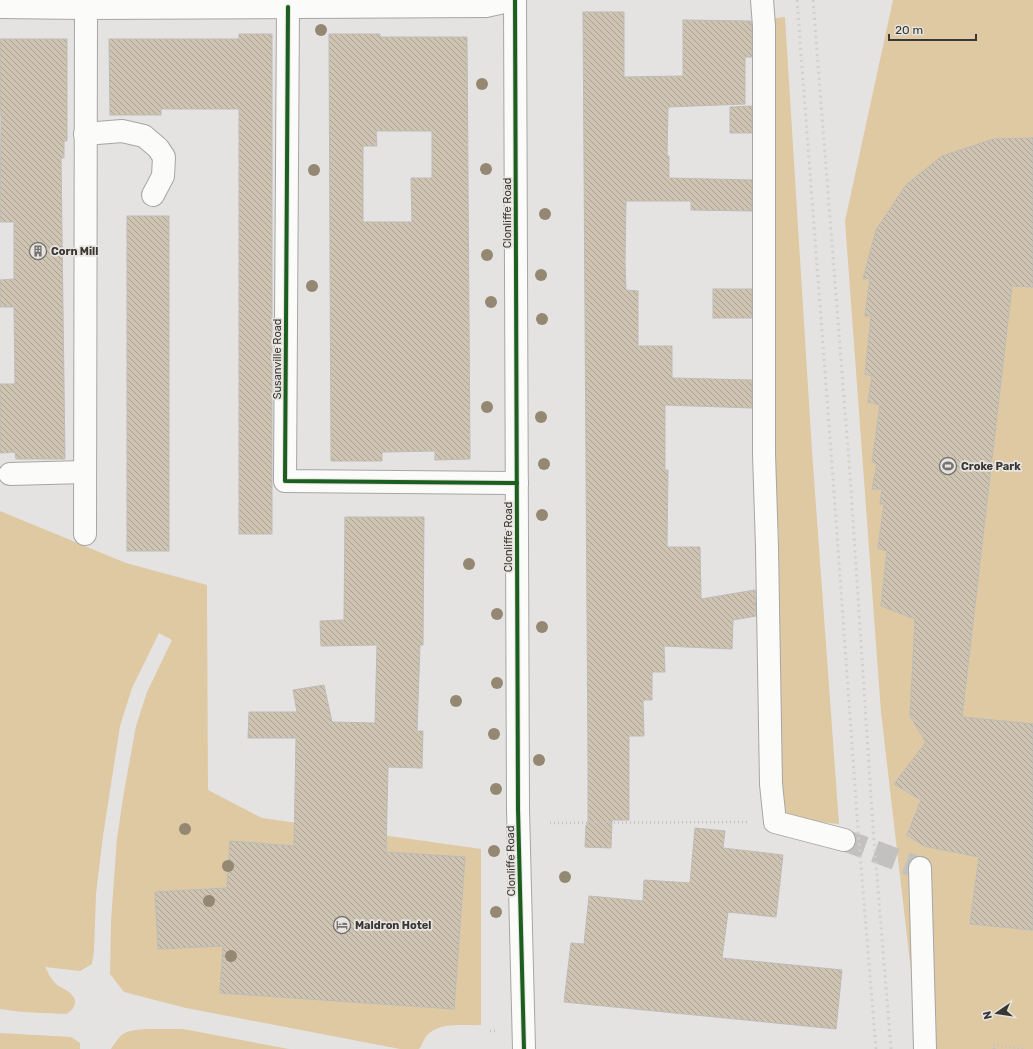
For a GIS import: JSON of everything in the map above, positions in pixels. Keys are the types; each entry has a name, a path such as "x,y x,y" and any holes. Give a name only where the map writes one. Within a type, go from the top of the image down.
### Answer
{"street":[{"path":"0,7 486,6 514,0"},
{"name":"Clonliffe Road","path":"514,0 518,809 524,1049"},
{"path":"762,0 764,26 764,454 771,784 775,822 844,840"},
{"name":"Susanville Road","path":"288,7 285,481 517,483"},
{"path":"85,534 84,134 86,8"},
{"path":"84,134 122,132 144,136 158,148 164,157 163,176 153,195"},
{"path":"10,474 85,472"},
{"path":"920,868 925,1049"}],"path":[{"path":"550,823 775,822"},
{"path":"994,1049 994,1045 1025,1049"}],"shaded area":[{"name":"Croke Park","path":"893,0 1033,0 1033,1049 920,1049 881,712 845,221"},
{"path":"785,17 812,451 839,824 799,820 786,813 780,783 779,537 775,490 768,19"},
{"path":"0,511 126,563 207,585 208,790 262,818 481,849 481,1025 459,1025 436,1029 425,1038 419,1049 400,1049 186,1008 124,992 110,974 111,921 117,838 136,726 147,692 172,640 159,633 132,688 120,726 103,836 96,894 94,951 92,964 80,971 45,967 55,983 69,992 75,1000 73,1008 66,1014 22,1012 0,1009"},
{"path":"146,1029 183,1029 289,1049 111,1049 118,1039 128,1031"},
{"path":"0,1033 71,1037 80,1043 80,1049 0,1049"}],"building":[{"path":"583,12 624,12 624,77 683,76 683,20 751,21 752,26 752,57 745,57 745,104 668,107 667,156 669,156 669,178 752,180 752,211 691,210 691,201 626,201 625,263 626,290 638,291 638,346 672,346 672,378 752,380 752,408 665,405 665,470 668,470 667,547 700,547 701,599 755,590 756,616 733,620 732,649 664,646 665,672 652,672 652,700 643,700 644,736 629,736 629,820 612,820 611,848 585,847 586,825 588,825 588,764"},
{"path":"239,34 272,34 272,534 239,534 239,109 161,109 161,115 110,115 109,39 239,39"},
{"path":"329,34 380,34 380,37 467,37 470,459 435,460 435,451 382,452 382,461 331,461","holes":["376,131 432,131 432,178 411,178 412,222 363,222 363,146 377,146"]},
{"name":"Corn Mill","path":"0,39 67,39 67,141 64,141 64,158 61,158 65,459 16,459 15,452 0,453 0,384 15,384 14,307 0,307 0,280 14,279 14,222 0,222"},
{"path":"752,106 752,133 730,133 730,107"},
{"path":"1033,138 1033,287 1012,286 962,717 1033,724 1033,930 970,924 979,857 924,846 907,835 921,800 894,784 926,742 910,716 915,619 881,606 887,551 878,548 884,504 880,504 882,489 872,489 877,464 872,462 880,405 868,402 872,376 865,374 871,316 865,316 870,278 863,279 876,230 906,185 942,156 994,139"},
{"path":"127,216 169,216 169,551 127,551"},
{"path":"713,289 752,289 752,318 713,318"},
{"path":"345,517 424,517 423,645 420,645 417,731 423,731 422,768 388,767 386,852 465,857 454,1009 220,993 223,946 158,949 155,892 227,888 230,841 294,846 296,738 248,738 249,712 297,712 293,690 324,685 332,722 375,723 377,645 321,646 320,621 344,620"},
{"path":"695,828 725,831 723,848 783,855 776,917 728,912 722,958 842,970 836,1029 564,1002 571,943 584,944 589,896 643,901 644,880 690,883"}],"tunnel":[{"path":"844,840 920,868"}],"railway":[{"path":"797,0 858,829 876,1049"},
{"path":"813,0 850,475 873,827 891,1049"}],"cycle path":[{"path":"515,0 518,809 524,1049"},
{"path":"288,7 285,481 517,483"}],"place":[{"name":"Corn Mill","path":"38,251"},
{"name":"Croke Park","path":"948,466"},
{"name":"Maldron Hotel","path":"342,925"}]}
